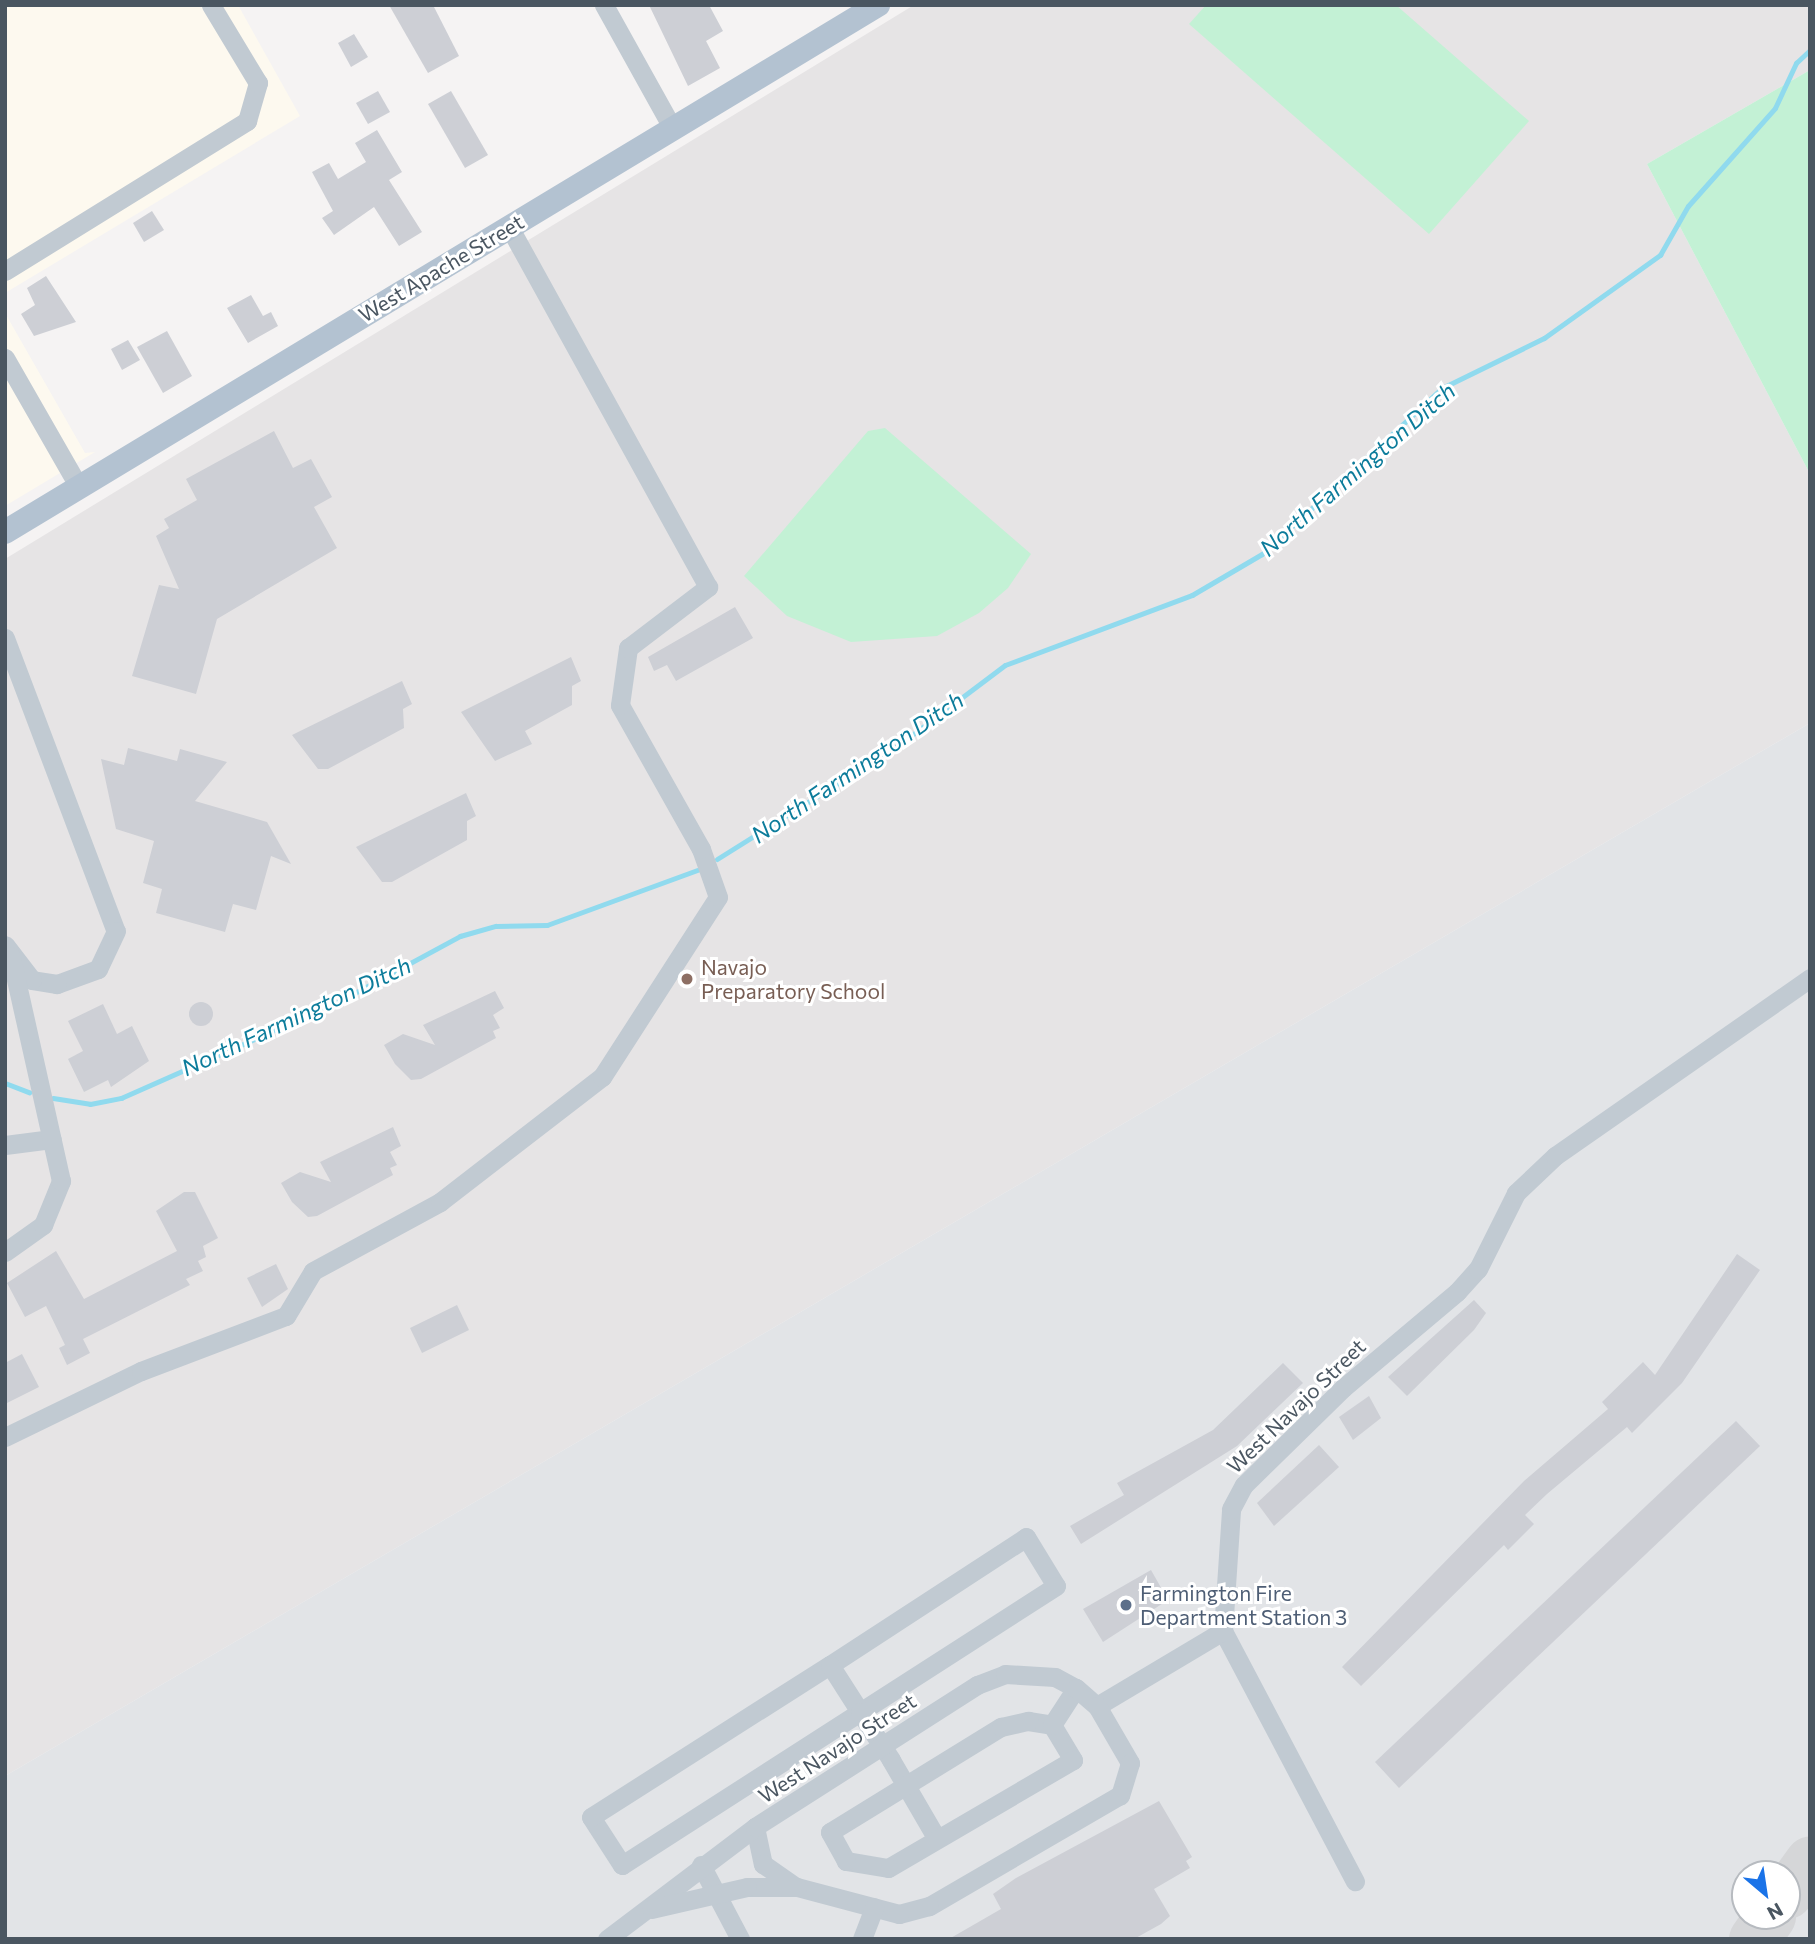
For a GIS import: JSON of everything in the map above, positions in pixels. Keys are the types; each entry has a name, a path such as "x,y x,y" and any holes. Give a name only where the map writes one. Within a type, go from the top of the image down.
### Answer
{"main road":[{"name":"West Apache Street","path":"5,532 878,5"}],"street":[{"path":"5,271 247,121 258,83 211,5"},
{"path":"604,5 673,129"},
{"path":"5,1437 141,1371 286,1315 313,1271 440,1202 602,1077 719,897 701,849 620,705 628,649 708,587 509,226"},
{"path":"5,358 79,487"},
{"path":"5,638 116,931 107,957 76,981 32,980 8,948"},
{"path":"5,1252 43,1225 56,1205 61,1181 8,948"},
{"name":"West Navajo Street","path":"1223,1631 1231,1509 1244,1485 1343,1388 1457,1292 1478,1269 1516,1193 1555,1156 1810,978"},
{"path":"5,1145 52,1139"},
{"path":"1026,1537 1056,1586 622,1865 591,1817 830,1665 1026,1537"},
{"path":"1097,1706 1223,1631 1355,1881"},
{"path":"830,1665 937,1839"},
{"name":"West Navajo Street","path":"607,1939 650,1909 701,1865 755,1828 882,1746 1005,1674 1055,1677 1076,1688 1097,1706 1130,1763 1120,1795 929,1906 899,1914 797,1887"},
{"path":"1052,1725 1076,1688"},
{"path":"1028,1721 1052,1725 1073,1760 888,1868 846,1861 830,1832 1001,1727 1028,1721"},
{"path":"755,1828 764,1864 797,1887"},
{"path":"701,1865 740,1939"},
{"path":"650,1909 716,1892 797,1887"},
{"path":"862,1939 874,1908"}],"shaded area":[{"path":"5,5 238,5 300,116 5,293"},
{"name":"Navajo Preparatory School","path":"914,5 1810,5 1810,70 1647,164 1810,474 1810,723 5,1776 5,559"},
{"path":"5,313 85,453 95,452 5,506"},
{"path":"1810,723 1810,1939 5,1939 5,1776"}],"green space":[{"path":"1206,5 1396,5 1529,121 1429,234 1189,24"},
{"path":"1810,70 1810,474 1647,164"},
{"path":"885,428 1031,554 1008,588 979,613 937,636 851,642 787,616 744,576 868,431"}],"building":[{"path":"389,5 433,5 459,56 428,73"},
{"path":"649,5 709,5 723,31 706,41 720,68 688,86"},
{"path":"354,34 368,57 351,67 338,43"},
{"path":"378,91 390,112 368,124 356,103"},
{"path":"451,91 488,155 465,168 428,104"},
{"path":"377,130 402,172 389,180 422,232 399,246 374,207 334,235 322,218 333,211 312,172 329,163 338,179 366,162 355,143"},
{"path":"152,211 164,230 144,242 133,223"},
{"path":"46,276 76,322 34,336 21,314 35,305 27,288"},
{"path":"251,295 263,316 271,312 278,326 248,343 227,308"},
{"path":"167,331 192,376 163,393 137,347"},
{"path":"128,340 140,360 122,370 111,349"},
{"path":"274,431 293,468 311,459 332,497 314,507 337,548 217,619 196,694 132,676 159,585 179,589 156,536 169,528 164,519 197,500 186,479"},
{"path":"735,607 753,638 676,681 667,665 654,671 648,657"},
{"path":"571,657 581,681 572,686 572,705 525,731 532,744 495,761 461,712"},
{"path":"402,681 412,704 403,709 404,728 328,769 318,769 292,735"},
{"path":"128,748 177,761 180,749 227,762 195,801 267,822 291,864 271,856 256,910 233,904 225,932 156,913 162,889 143,883 154,841 116,829 101,759 124,765"},
{"path":"466,793 476,816 467,821 467,840 392,882 382,882 356,847"},
{"path":"495,991 504,1008 493,1015 500,1028 493,1031 496,1038 421,1079 411,1080 395,1064 384,1045 403,1034 435,1045 423,1025"},
{"path":"201,1002 210,1005 213,1014 210,1023 201,1026 192,1023 189,1014 192,1005"},
{"path":"103,1004 117,1034 132,1026 149,1061 111,1087 108,1080 84,1092 68,1059 83,1051 68,1021"},
{"path":"393,1127 401,1146 390,1152 397,1165 390,1168 393,1175 317,1216 308,1217 292,1202 281,1183 300,1172 331,1182 320,1162"},
{"path":"184,1192 195,1192 218,1238 203,1246 206,1257 198,1261 203,1271 186,1279 190,1285 83,1339 90,1353 67,1365 59,1348 65,1345 46,1306 25,1317 7,1283 56,1251 84,1299 177,1251 156,1211"},
{"path":"1737,1254 1760,1270 1682,1383 1632,1433 1627,1427 1547,1494 1525,1515 1534,1524 1508,1550 1504,1545 1361,1686 1342,1667 1524,1481 1608,1409 1602,1402 1643,1362 1655,1375"},
{"path":"276,1264 288,1289 262,1307 247,1278"},
{"path":"1474,1300 1486,1313 1474,1330 1407,1396 1388,1377"},
{"path":"457,1305 469,1330 422,1353 410,1328"},
{"path":"22,1354 39,1387 5,1404 5,1363"},
{"path":"1283,1363 1303,1383 1237,1446 1081,1544 1070,1526 1124,1495 1117,1483 1213,1430"},
{"path":"1369,1396 1381,1418 1353,1440 1339,1417"},
{"path":"1736,1421 1760,1446 1399,1788 1375,1762"},
{"path":"1319,1445 1339,1467 1274,1526 1257,1503"},
{"name":"Farmington Fire Department Station 3","path":"1151,1570 1168,1600 1103,1642 1083,1609"},
{"path":"1159,1801 1192,1857 1186,1861 1190,1868 1154,1889 1170,1916 1161,1924 1134,1939 949,1939 1001,1909 993,1894 1016,1878"}],"waterway":[{"name":"North Farmington Ditch","path":"717,859 900,744 1005,665 1192,595 1262,554 1442,388 1544,338 1660,255 1688,206 1775,108 1796,63 1810,50"},
{"name":"North Farmington Ditch","path":"53,1098 90,1104 121,1098 338,1002 460,936 496,926 547,925 697,870"},
{"name":"North Farmington Ditch","path":"5,1083 29,1092"}],"taxiway":[{"path":"1801,1874 1810,1861"},
{"path":"1754,1939 1760,1930"}],"place":[{"name":"Navajo Preparatory School","path":"687,979"},
{"name":"Farmington Fire Department Station 3","path":"1126,1605"}]}
